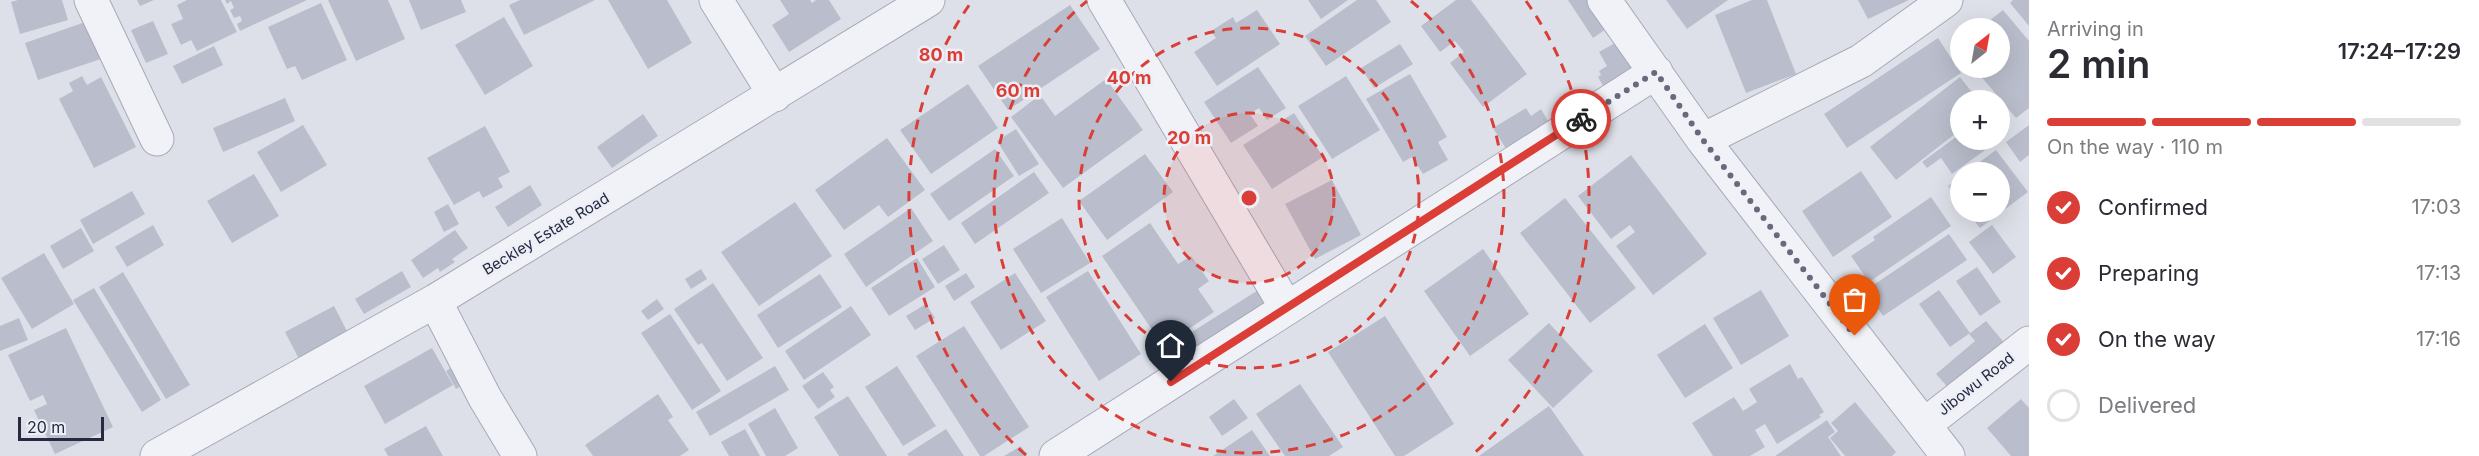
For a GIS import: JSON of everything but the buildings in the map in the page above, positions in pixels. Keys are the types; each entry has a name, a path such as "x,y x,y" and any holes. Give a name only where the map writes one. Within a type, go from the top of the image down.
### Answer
{"street":[{"path":"92,0 157,139"},
{"path":"716,0 775,94"},
{"name":"Beckley Estate Road","path":"156,456 435,301 928,0"},
{"path":"1104,0 1286,307"},
{"path":"1604,0 1703,140 1948,456"},
{"path":"1703,140 1861,61 1946,0"},
{"path":"1056,456 1656,72"},
{"path":"435,301 485,398 520,456"},
{"name":"Jibowu Road","path":"1924,425 2029,343"}],"way so far":[{"path":"1581,119 1656,72 1703,140 1855,336"}],"route":[{"path":"1171,382 1581,119"}]}
